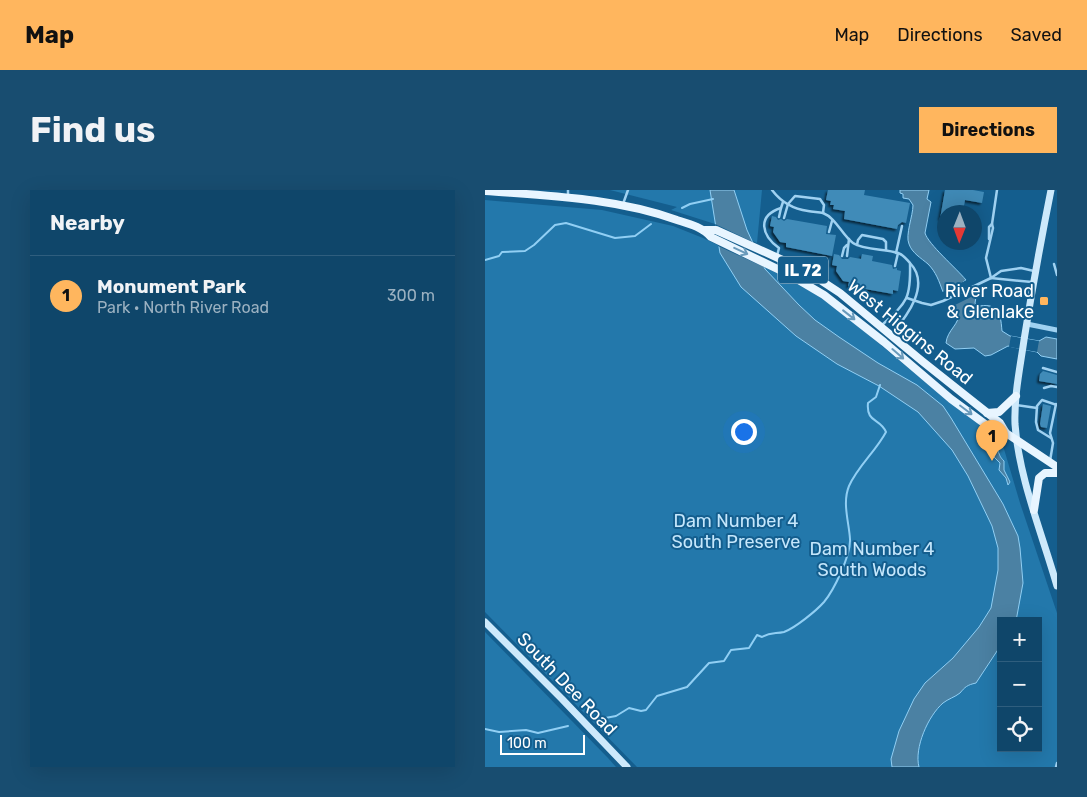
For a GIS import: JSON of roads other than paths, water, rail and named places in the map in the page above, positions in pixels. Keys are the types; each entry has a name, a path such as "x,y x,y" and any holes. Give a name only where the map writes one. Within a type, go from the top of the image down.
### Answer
{"main road":[{"path":"1051,190 1033,282 1016,400 1015,423 1020,460 1057,586"},
{"name":"West Higgins Road","path":"485,191 568,194 659,214 705,230 717,239 765,262 824,296 884,342 962,407 1000,435 1006,433"},
{"name":"West Higgins Road","path":"705,230 715,230 777,257 808,272 840,293 1001,423 1006,433 1054,465"},
{"path":"987,413 999,412 1016,400"},
{"path":"1034,510 1039,478 1045,473 1057,473"},
{"name":"South Dee Road","path":"485,622 627,767"}],"street":[{"path":"1027,324 1057,330"},
{"path":"874,334 881,327"},
{"path":"884,342 891,335"}],"lane":[{"path":"622,205 628,190"},
{"path":"773,190 783,202 804,210 823,213 857,245 897,253 905,257 915,268 918,294 902,322 891,335"},
{"path":"991,278 986,258 997,190"},
{"path":"784,218 788,204 795,196 820,199 824,205 823,213"},
{"path":"779,217 783,202"},
{"path":"777,257 779,248 771,242 764,230 765,218 781,208"},
{"path":"829,232 833,221"},
{"path":"895,266 902,226"},
{"path":"857,245 858,240 863,235 883,239 886,242 886,250"},
{"path":"843,256 844,248 849,239"},
{"path":"847,245 849,249 847,256"},
{"path":"881,327 903,305 909,294 910,262"},
{"path":"1054,264 1057,275"},
{"path":"907,298 931,305 991,278 1001,271 1021,268 1035,272"},
{"path":"991,278 1002,280 1020,279 1033,282"},
{"path":"1043,368 1047,371 1057,372"},
{"path":"1044,388 1057,387"},
{"path":"1016,400 1037,408"},
{"path":"1051,438 1038,430 1036,422 1038,403 1042,400 1056,404 1050,434 1053,443 1054,465"},
{"path":"1056,767 1057,762"}],"waterway":[{"path":"682,208 690,204 713,199"},
{"path":"485,260 499,256 502,252 525,251 555,225 566,223 615,238 635,236 651,224"},
{"path":"600,719 616,716 629,708 641,711 646,710 657,696 687,687 709,663 724,661 731,650 749,648 757,635 762,637 789,630 824,602 841,572 850,546 846,506 849,486 886,432 871,417 868,409 868,403 876,397 880,385"},
{"path":"485,729 499,732 526,730 538,733 568,726"}],"place":[{"name":"River Road & Glenlake","path":"1044,301"},
{"name":"Monument Park","path":"992,461"}],"park label":[{"name":"Dam Number 4 South Preserve","path":"736,531"},
{"name":"Dam Number 4 South Woods","path":"872,559"}]}
